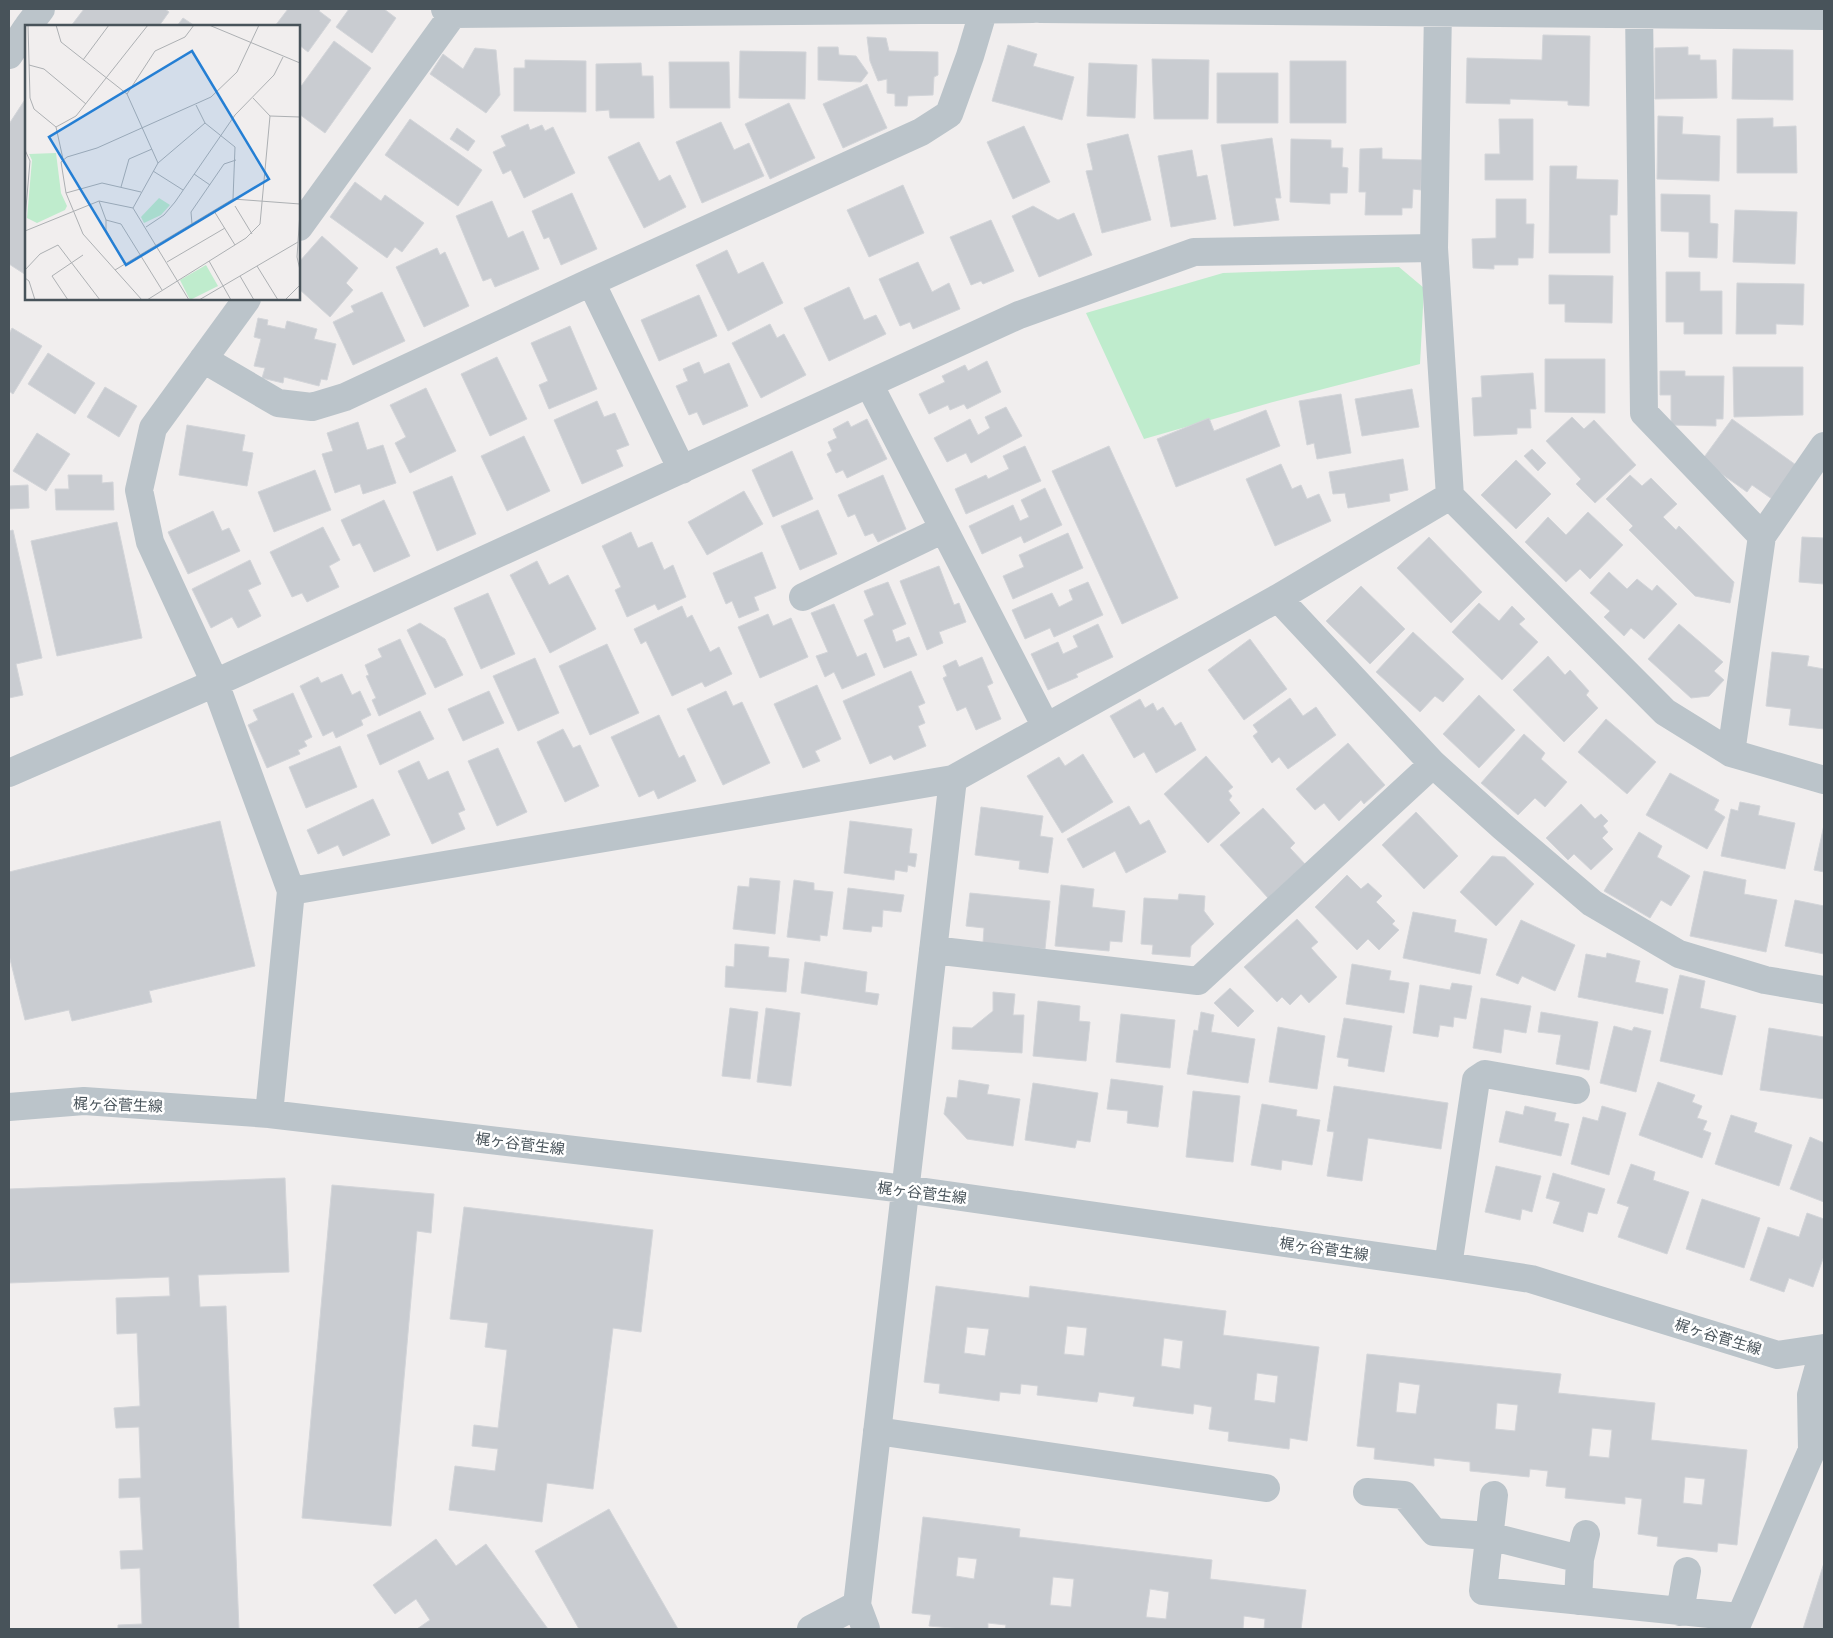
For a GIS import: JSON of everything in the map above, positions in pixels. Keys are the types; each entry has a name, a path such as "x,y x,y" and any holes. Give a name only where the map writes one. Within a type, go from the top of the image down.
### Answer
{"street":[{"path":"29,25 41,9"},
{"path":"203,359 278,403 312,407 345,398 591,282 921,132 949,114 970,56 984,9"},
{"path":"300,226 449,11 1033,9"},
{"path":"1040,9 1639,11 1824,16"},
{"path":"1438,10 1434,248 1450,496 1665,712 1731,753 1824,780"},
{"path":"1639,11 1644,413 1762,536"},
{"path":"9,55 25,31"},
{"path":"9,773 215,683 1019,315 1194,252 1434,248"},
{"path":"591,282 682,470"},
{"path":"246,300 153,428 139,490 150,542 215,683 291,892 269,1114"},
{"path":"869,384 1046,727"},
{"path":"1731,753 1762,536 1824,446"},
{"path":"291,892 953,779 1278,598 1450,496"},
{"path":"803,597 944,529"},
{"path":"1278,598 1433,764 1592,903 1679,954 1765,980 1824,990"},
{"path":"933,950 1198,981 1433,764"},
{"path":"811,1629 861,1617 877,1431 953,779"},
{"path":"1448,1266 1476,1080 1485,1074 1576,1090"},
{"name":"梶ヶ谷菅生線","path":"9,1108 84,1101 269,1114 905,1189 1448,1266 1531,1280 1778,1355 1824,1348"},
{"path":"1494,1495 1483,1591 1680,1612 1737,1623 1812,1450 1811,1395 1824,1348"},
{"path":"877,1431 1266,1488"},
{"path":"1367,1492 1404,1496 1434,1532 1583,1546 1578,1601"},
{"path":"1680,1612 1687,1571"}],"green space":[{"path":"1399,267 1424,288 1420,364 1273,402 1144,439 1086,313 1223,273"}],"building":[{"path":"84,9 165,9 169,12 160,25 72,25"},
{"path":"288,9 321,9 319,11 331,20 308,52 300,46 300,25 276,25"},
{"path":"349,9 384,9 396,18 372,53 336,27"},
{"path":"183,18 194,25 178,25"},
{"path":"1543,35 1590,36 1589,106 1568,105 1568,101 1510,99 1510,104 1466,103 1467,58 1542,60"},
{"path":"867,37 886,38 889,51 938,52 938,75 934,77 933,95 908,96 907,106 895,106 895,94 887,93 887,79 878,81 870,61"},
{"path":"334,41 371,68 325,133 300,115 300,88"},
{"path":"1008,45 1037,54 1033,66 1074,77 1062,120 992,101"},
{"path":"818,47 838,47 839,55 856,56 868,73 861,82 818,80"},
{"path":"1688,47 1688,55 1700,55 1700,60 1716,60 1717,98 1655,99 1655,48"},
{"path":"475,48 496,50 500,95 486,113 430,74 443,54 463,69"},
{"path":"1733,49 1793,50 1793,100 1732,99"},
{"path":"740,51 806,52 805,99 739,98"},
{"path":"1152,59 1209,60 1208,119 1154,119"},
{"path":"525,60 586,61 586,112 514,111 514,68 525,68"},
{"path":"1290,61 1346,61 1346,123 1290,123"},
{"path":"669,62 729,62 730,108 670,108"},
{"path":"641,63 642,76 653,76 654,118 610,118 609,110 596,111 596,64"},
{"path":"1089,63 1137,65 1135,118 1087,116"},
{"path":"1217,73 1278,73 1278,123 1217,123"},
{"path":"867,84 887,128 843,148 823,104"},
{"path":"25,100 25,274 9,264 9,124"},
{"path":"789,103 815,158 770,179 745,124"},
{"path":"1658,116 1683,117 1682,134 1720,136 1719,181 1657,179"},
{"path":"1773,118 1773,127 1796,126 1797,173 1737,173 1737,119"},
{"path":"410,119 482,170 458,206 385,155"},
{"path":"1499,119 1533,119 1533,180 1485,180 1485,154 1500,154"},
{"path":"721,122 734,150 749,143 764,176 702,203 676,142"},
{"path":"528,124 530,130 542,125 545,131 553,127 575,173 524,198 511,170 503,174 493,152 506,146 501,136"},
{"path":"1024,126 1050,182 1013,199 987,142"},
{"path":"457,128 475,141 468,151 450,139"},
{"path":"1128,134 1151,220 1102,233 1086,171 1093,170 1087,144"},
{"path":"1272,138 1281,198 1275,198 1279,220 1234,226 1221,145"},
{"path":"1291,139 1331,140 1331,148 1343,148 1342,167 1348,168 1347,193 1330,193 1330,204 1290,202"},
{"path":"639,142 659,181 670,175 686,207 644,228 608,157"},
{"path":"1382,148 1382,159 1422,160 1421,190 1413,189 1412,208 1402,208 1402,215 1365,215 1366,192 1359,192 1360,149"},
{"path":"1192,150 1197,177 1207,175 1216,219 1171,227 1158,156"},
{"path":"1550,166 1577,166 1576,179 1618,180 1617,215 1610,215 1610,253 1549,253"},
{"path":"355,182 381,201 385,195 424,223 402,252 395,247 387,258 330,217"},
{"path":"903,185 924,233 869,257 847,210"},
{"path":"572,193 597,249 561,265 549,237 544,239 532,211"},
{"path":"1661,194 1710,195 1710,223 1718,224 1717,258 1689,257 1689,232 1661,231"},
{"path":"1496,199 1526,199 1526,224 1534,224 1533,258 1518,258 1518,265 1494,265 1494,269 1473,268 1472,239 1496,238"},
{"path":"492,201 508,238 523,231 539,269 495,287 491,278 483,281 456,216"},
{"path":"1033,206 1058,220 1074,213 1092,255 1039,277 1012,216"},
{"path":"1735,210 1797,212 1795,264 1733,262"},
{"path":"991,220 1014,271 983,284 981,281 971,285 950,237"},
{"path":"322,236 358,268 346,283 353,290 330,317 300,290 300,261"},
{"path":"437,248 440,255 445,252 469,306 424,327 396,267"},
{"path":"727,250 738,274 763,262 783,303 728,331 696,265"},
{"path":"918,262 932,292 949,283 960,309 913,329 910,322 900,326 879,279"},
{"path":"1666,272 1700,272 1700,291 1722,291 1722,334 1684,334 1684,322 1666,322"},
{"path":"1549,275 1613,276 1612,323 1565,322 1565,304 1549,304"},
{"path":"1737,283 1804,284 1803,325 1776,324 1776,334 1736,334"},
{"path":"849,287 864,320 876,315 886,334 829,361 804,308"},
{"path":"382,292 405,341 353,365 333,322 354,312 351,306"},
{"path":"699,295 717,336 659,361 641,320"},
{"path":"258,318 268,320 267,325 285,329 287,321 317,329 314,339 336,344 327,380 321,379 319,386 284,377 283,383 262,378 265,368 254,366 261,339 254,337"},
{"path":"770,324 777,338 784,334 806,375 761,398 732,343"},
{"path":"570,326 597,389 549,409 539,385 548,381 531,343"},
{"path":"12,328 42,346 13,394 9,391 9,334"},
{"path":"48,353 95,383 75,414 28,384"},
{"path":"497,357 527,419 490,436 461,374"},
{"path":"1545,359 1605,359 1605,413 1545,412"},
{"path":"987,361 1001,392 967,409 964,404 950,410 948,405 929,414 919,394 945,382 942,376 965,365 968,371"},
{"path":"699,362 704,374 729,363 748,406 703,425 697,412 689,415 676,386 688,381 683,369"},
{"path":"1733,367 1803,367 1803,415 1734,417"},
{"path":"1660,371 1685,371 1685,376 1724,376 1723,419 1716,419 1716,426 1671,425 1671,395 1660,395"},
{"path":"1533,373 1536,409 1530,409 1531,428 1517,428 1517,434 1474,436 1472,398 1482,397 1481,376"},
{"path":"105,387 137,406 119,437 87,417"},
{"path":"426,388 456,451 410,473 395,443 406,437 390,405"},
{"path":"1412,389 1419,427 1362,436 1355,399"},
{"path":"1341,394 1351,453 1317,459 1314,443 1307,445 1299,401"},
{"path":"597,401 604,417 615,413 629,445 616,450 623,466 582,484 554,420"},
{"path":"1006,407 1022,436 971,463 966,453 947,462 934,438 970,419 978,435 990,428 985,417"},
{"path":"1266,410 1280,446 1176,487 1157,439 1209,418 1214,431"},
{"path":"1572,417 1584,429 1594,420 1636,465 1595,503 1576,484 1581,479 1546,441"},
{"path":"867,419 887,459 847,478 843,470 836,473 827,454 832,451 828,442 837,438 833,429 848,421 851,427"},
{"path":"1732,419 1796,465 1772,499 1752,485 1747,492 1702,460"},
{"path":"358,422 367,450 383,445 396,483 363,494 360,484 335,493 322,454 333,451 327,433"},
{"path":"187,425 245,435 242,451 253,453 247,486 179,475"},
{"path":"37,433 70,454 46,491 13,471"},
{"path":"524,436 550,491 507,511 481,456"},
{"path":"1025,446 1041,481 966,514 955,489 986,475 988,479 1009,469 1003,456"},
{"path":"1109,446 1178,598 1122,624 1052,471"},
{"path":"1532,449 1546,463 1538,471 1524,456"},
{"path":"792,451 813,499 773,517 752,470"},
{"path":"1403,459 1408,490 1389,494 1390,501 1348,508 1345,493 1333,494 1329,472"},
{"path":"1516,460 1551,494 1516,529 1481,495"},
{"path":"1281,464 1292,489 1301,485 1307,499 1319,494 1331,521 1275,546 1246,479"},
{"path":"315,470 331,510 274,532 258,492"},
{"path":"68,475 102,475 102,483 113,482 114,510 56,510 55,489 69,489"},
{"path":"883,475 906,529 878,542 873,533 865,536 855,514 848,517 838,495"},
{"path":"1630,475 1642,486 1651,478 1677,504 1663,517 1676,530 1679,526 1734,582 1730,603 1695,596 1629,530 1633,526 1606,499"},
{"path":"452,476 476,534 437,551 413,492"},
{"path":"28,485 29,508 9,509 9,486"},
{"path":"1045,488 1062,525 1024,543 1021,536 982,554 969,526 1013,505 1020,521 1029,517 1021,500"},
{"path":"744,491 763,524 707,555 688,522"},
{"path":"384,500 410,556 374,572 360,543 353,546 341,520"},
{"path":"818,510 837,554 800,570 781,526"},
{"path":"213,511 222,531 229,528 240,551 188,574 168,532"},
{"path":"1588,512 1623,545 1590,579 1580,569 1566,582 1525,542 1548,517 1566,535"},
{"path":"117,522 142,638 57,656 31,541"},
{"path":"323,527 340,560 329,566 339,587 307,602 302,593 292,597 270,552"},
{"path":"13,530 42,658 16,664 23,695 9,698 9,531"},
{"path":"631,532 638,548 652,542 664,570 673,565 686,597 658,610 655,604 627,617 615,590 621,587 602,546"},
{"path":"1068,533 1083,568 1013,599 1003,576 1024,567 1019,555"},
{"path":"1429,537 1482,592 1451,623 1397,568"},
{"path":"1802,537 1824,538 1824,584 1799,582"},
{"path":"762,552 776,588 754,597 759,610 739,618 732,601 726,604 713,573"},
{"path":"250,560 261,584 248,590 261,616 238,628 232,617 211,628 192,589"},
{"path":"537,561 549,585 568,575 596,629 550,653 510,575"},
{"path":"939,566 954,605 959,603 966,622 939,632 943,643 927,650 900,581"},
{"path":"1609,572 1627,589 1637,579 1652,591 1657,585 1677,604 1644,639 1631,628 1624,636 1604,617 1610,611 1590,593"},
{"path":"888,582 906,624 892,630 896,642 909,637 917,655 884,668 864,620 874,615 864,591"},
{"path":"1088,582 1103,615 1054,637 1050,628 1025,639 1012,610 1052,593 1059,607 1073,600 1069,590"},
{"path":"1361,586 1405,629 1370,664 1326,621"},
{"path":"488,593 515,654 481,669 454,608"},
{"path":"1479,603 1499,621 1512,606 1525,619 1519,624 1538,642 1502,680 1452,632"},
{"path":"834,604 857,657 866,653 875,675 842,689 834,672 825,677 816,656 828,652 811,613"},
{"path":"682,606 687,618 692,615 710,652 719,647 732,674 705,687 702,682 672,696 646,641 641,644 634,629"},
{"path":"768,614 773,626 791,618 808,657 760,678 738,627"},
{"path":"420,623 445,639 463,675 435,688 407,630"},
{"path":"1098,624 1113,657 1076,674 1078,677 1048,690 1031,654 1058,642 1063,654 1078,647 1073,636"},
{"path":"1679,624 1723,662 1714,671 1724,680 1709,696 1691,698 1648,659"},
{"path":"1413,632 1464,679 1443,702 1435,696 1420,712 1376,672"},
{"path":"400,639 426,694 379,716 372,700 376,698 366,676 369,675 365,665 382,657 378,649"},
{"path":"1250,639 1287,689 1244,720 1208,670"},
{"path":"607,644 639,713 590,735 559,666"},
{"path":"1772,652 1809,656 1807,666 1824,669 1824,729 1789,725 1791,709 1766,706"},
{"path":"1548,656 1565,675 1570,670 1589,691 1586,695 1598,708 1564,742 1513,690"},
{"path":"982,657 993,683 987,686 1001,719 976,730 966,707 957,711 943,678 947,676 943,666 956,660 959,667"},
{"path":"535,658 559,713 518,731 493,676"},
{"path":"911,671 925,703 918,706 925,723 918,726 926,746 894,760 891,755 870,764 843,701"},
{"path":"342,674 352,695 360,691 371,715 361,720 363,725 336,738 333,731 323,736 300,686 318,677 321,683"},
{"path":"817,685 841,739 815,751 820,761 803,768 774,704"},
{"path":"489,691 504,723 463,741 448,709"},
{"path":"726,691 733,706 742,702 770,763 723,785 687,709"},
{"path":"293,693 312,737 304,741 307,746 298,750 300,754 267,768 248,725 258,720 253,710"},
{"path":"1479,695 1515,730 1479,768 1443,734"},
{"path":"1290,698 1303,716 1316,707 1336,735 1288,769 1279,757 1272,763 1253,736 1258,732 1253,725"},
{"path":"1140,699 1145,708 1153,703 1157,711 1163,707 1175,726 1181,722 1196,750 1156,773 1144,752 1134,758 1110,716"},
{"path":"420,711 434,739 380,765 367,735"},
{"path":"659,715 679,758 684,755 696,781 658,799 654,790 639,797 611,737"},
{"path":"1606,719 1656,762 1627,794 1578,752"},
{"path":"563,729 573,748 580,745 599,786 565,802 537,742"},
{"path":"1524,734 1545,753 1541,759 1567,782 1545,807 1535,798 1518,815 1481,783"},
{"path":"1348,743 1385,785 1364,804 1361,800 1339,821 1324,803 1315,810 1296,789"},
{"path":"340,746 357,787 306,808 289,767"},
{"path":"498,748 527,812 497,826 468,761"},
{"path":"1083,754 1113,802 1062,833 1027,776 1059,757 1065,766"},
{"path":"1206,756 1233,787 1228,791 1232,796 1229,800 1240,813 1208,843 1164,794"},
{"path":"419,761 428,780 448,771 465,810 458,813 465,829 432,844 398,771"},
{"path":"1670,773 1719,800 1714,810 1725,817 1707,849 1646,815"},
{"path":"373,799 390,835 343,856 338,845 318,854 307,830"},
{"path":"1740,802 1760,806 1758,815 1795,823 1785,869 1721,856 1731,809 1738,811"},
{"path":"1581,804 1595,819 1601,814 1608,821 1603,826 1608,832 1602,838 1613,849 1591,870 1574,854 1568,860 1546,838"},
{"path":"1129,806 1140,825 1149,820 1166,852 1126,873 1115,851 1083,868 1067,839"},
{"path":"981,807 1043,816 1040,836 1053,838 1048,873 1019,869 1020,861 975,855"},
{"path":"1263,808 1295,843 1290,848 1305,864 1268,898 1220,845"},
{"path":"1416,812 1458,856 1424,889 1382,845"},
{"path":"220,821 255,966 149,991 152,1002 72,1021 69,1010 25,1020 9,955 9,872"},
{"path":"850,821 912,829 909,853 917,854 915,867 908,865 907,872 895,870 894,880 844,873"},
{"path":"1824,825 1824,872 1814,870"},
{"path":"1639,832 1662,846 1657,857 1690,876 1671,906 1661,900 1650,918 1604,891"},
{"path":"1492,856 1505,857 1534,884 1496,926 1460,892"},
{"path":"1704,871 1746,880 1744,894 1777,900 1766,952 1690,936"},
{"path":"1347,875 1361,889 1368,883 1382,896 1376,902 1395,921 1392,924 1399,930 1379,950 1368,939 1357,950 1315,907"},
{"path":"750,878 780,881 775,934 733,929 738,886 749,887"},
{"path":"794,880 814,883 814,890 833,892 827,936 820,935 820,941 787,937"},
{"path":"1061,885 1094,889 1092,907 1125,911 1122,942 1110,941 1109,951 1055,946"},
{"path":"848,888 904,895 901,912 883,910 882,927 872,926 871,932 843,929"},
{"path":"970,893 1050,901 1045,949 983,943 984,928 966,926"},
{"path":"1179,894 1205,896 1204,911 1214,924 1191,946 1190,957 1152,954 1153,945 1141,944 1144,898 1178,900"},
{"path":"1795,900 1824,906 1824,954 1785,946"},
{"path":"1413,912 1456,920 1454,932 1487,939 1480,974 1403,958"},
{"path":"1297,919 1318,942 1311,948 1337,977 1309,1003 1301,994 1290,1005 1282,997 1277,1002 1244,967"},
{"path":"1521,920 1575,945 1555,991 1522,976 1518,984 1496,975"},
{"path":"735,944 769,947 768,957 789,959 786,992 725,987 726,966 734,967"},
{"path":"1607,953 1640,961 1635,982 1668,989 1663,1014 1578,997 1586,954 1606,958"},
{"path":"805,962 867,972 865,992 879,994 877,1005 801,993"},
{"path":"1352,964 1391,971 1389,980 1409,983 1404,1013 1346,1004"},
{"path":"1680,975 1705,981 1700,1008 1736,1016 1722,1075 1660,1061"},
{"path":"1452,983 1472,986 1466,1019 1454,1017 1453,1027 1440,1025 1438,1037 1413,1033 1420,985 1450,990"},
{"path":"1230,988 1254,1011 1238,1027 1214,1003"},
{"path":"993,992 1015,994 1013,1015 1024,1015 1022,1053 952,1049 953,1027 972,1028 993,1011"},
{"path":"1481,998 1531,1006 1526,1033 1504,1029 1501,1053 1473,1048"},
{"path":"1038,1001 1080,1006 1079,1021 1090,1022 1086,1061 1033,1056"},
{"path":"730,1008 758,1012 750,1079 722,1076"},
{"path":"766,1008 800,1013 791,1086 757,1082"},
{"path":"1201,1012 1214,1015 1211,1032 1255,1039 1248,1083 1187,1074 1194,1030 1198,1031"},
{"path":"1541,1012 1598,1022 1589,1070 1556,1064 1561,1035 1538,1032"},
{"path":"1121,1014 1175,1020 1170,1068 1116,1062"},
{"path":"1344,1018 1392,1026 1384,1072 1348,1066 1349,1059 1337,1057"},
{"path":"1614,1026 1632,1031 1634,1027 1651,1031 1636,1092 1600,1083"},
{"path":"1278,1027 1325,1036 1317,1089 1269,1082"},
{"path":"1769,1028 1824,1037 1824,1099 1760,1090"},
{"path":"1111,1079 1163,1086 1158,1127 1127,1123 1128,1111 1107,1109"},
{"path":"959,1080 989,1085 987,1094 1020,1099 1013,1146 967,1139 944,1114 947,1097 957,1098"},
{"path":"1658,1082 1695,1095 1692,1102 1702,1106 1697,1118 1707,1121 1703,1130 1711,1133 1702,1158 1639,1135"},
{"path":"1033,1083 1098,1093 1090,1142 1077,1140 1075,1148 1025,1140"},
{"path":"1334,1086 1448,1103 1441,1149 1368,1138 1362,1181 1327,1176 1334,1132 1327,1131"},
{"path":"1193,1091 1240,1096 1233,1162 1186,1157"},
{"path":"1262,1104 1297,1110 1296,1116 1320,1120 1312,1165 1282,1160 1281,1170 1251,1165"},
{"path":"1525,1106 1556,1113 1554,1121 1569,1124 1561,1156 1499,1142 1506,1111 1523,1115"},
{"path":"1602,1106 1626,1113 1609,1175 1571,1164 1583,1117 1598,1121"},
{"path":"1731,1115 1757,1123 1754,1132 1792,1145 1779,1186 1715,1164"},
{"path":"1810,1137 1824,1143 1824,1202 1790,1189"},
{"path":"1631,1164 1655,1172 1653,1180 1689,1192 1667,1254 1618,1237 1629,1207 1617,1203"},
{"path":"1496,1166 1541,1176 1532,1212 1522,1209 1520,1220 1485,1212"},
{"path":"1553,1173 1605,1189 1597,1214 1588,1212 1583,1232 1553,1223 1560,1202 1546,1198"},
{"path":"285,1178 289,1272 198,1275 200,1307 226,1306 239,1629 118,1629 118,1625 142,1624 140,1568 121,1569 120,1551 143,1550 140,1497 119,1498 119,1479 141,1478 139,1427 116,1428 114,1408 140,1406 137,1333 117,1334 116,1298 170,1296 169,1277 9,1283 9,1189"},
{"path":"332,1185 434,1194 431,1233 417,1231 391,1526 302,1518"},
{"path":"1702,1199 1760,1218 1744,1268 1686,1249"},
{"path":"464,1207 653,1230 641,1332 613,1328 593,1489 547,1483 542,1522 449,1510 455,1466 495,1471 498,1449 472,1446 474,1425 498,1428 507,1350 485,1347 488,1323 450,1319"},
{"path":"1807,1213 1824,1219 1824,1256 1813,1287 1789,1278 1784,1292 1750,1280 1768,1227 1799,1237"},
{"path":"936,1286 1029,1298 1030,1286 1226,1311 1223,1335 1319,1347 1307,1441 1290,1438 1289,1449 1228,1441 1229,1432 1209,1429 1212,1407 1194,1404 1193,1414 1133,1406 1135,1397 1099,1392 1097,1402 1037,1395 1038,1386 1021,1384 1020,1394 1000,1392 999,1401 939,1393 940,1384 924,1382","holes":["1067,1326 1087,1328 1084,1356 1064,1354","967,1327 989,1329 985,1356 964,1353","1164,1338 1183,1341 1180,1369 1161,1366","1257,1373 1278,1376 1275,1403 1254,1400"]},
{"path":"1367,1354 1561,1374 1558,1393 1655,1403 1651,1440 1747,1450 1737,1545 1718,1543 1717,1552 1657,1546 1658,1537 1638,1534 1642,1499 1625,1497 1625,1504 1565,1498 1566,1488 1546,1486 1548,1471 1530,1469 1529,1477 1470,1471 1470,1462 1434,1458 1434,1466 1374,1459 1375,1448 1357,1446","holes":["1399,1382 1420,1385 1416,1414 1396,1412","1497,1403 1518,1405 1515,1431 1495,1429","1592,1428 1612,1430 1609,1458 1589,1456","1685,1477 1705,1479 1702,1505 1683,1503"]},
{"path":"609,1509 678,1629 579,1629 535,1551"},
{"path":"923,1517 1020,1529 1019,1537 1212,1560 1210,1579 1306,1590 1301,1629 1264,1629 1265,1619 1244,1616 1243,1629 1005,1629 1006,1625 988,1623 988,1629 962,1629 929,1626 931,1615 912,1613","holes":["958,1557 977,1559 974,1579 956,1576","1053,1577 1074,1579 1071,1607 1050,1605","1150,1589 1169,1592 1166,1619 1146,1617"]},
{"path":"436,1539 456,1566 486,1544 548,1629 417,1629 430,1620 416,1599 395,1614 373,1585"},
{"path":"1824,1563 1824,1629 1803,1629"}]}
